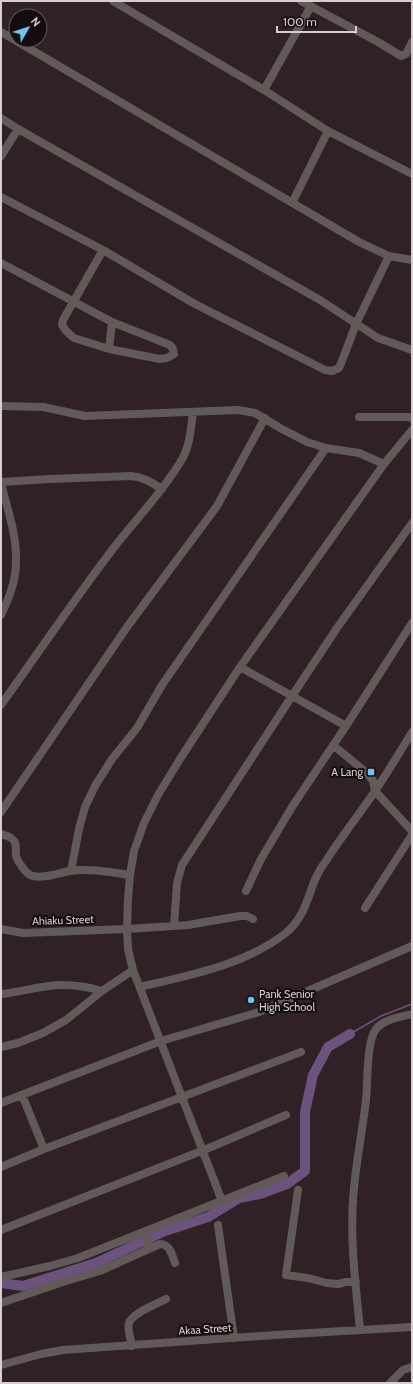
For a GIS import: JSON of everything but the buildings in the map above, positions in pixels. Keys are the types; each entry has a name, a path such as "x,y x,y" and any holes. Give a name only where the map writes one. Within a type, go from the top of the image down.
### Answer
{"street":[{"path":"113,1 264,90 328,131 412,174"},
{"path":"301,1 402,56 406,54 412,42"},
{"path":"264,90 311,6"},
{"path":"1,32 359,242 389,256 412,260"},
{"path":"1,118 320,300 378,338 412,350"},
{"path":"1,156 18,129"},
{"path":"292,203 328,131"},
{"path":"1,197 103,250 194,304 325,370 332,371 338,368 356,324 389,256"},
{"path":"1,263 74,302 112,322 170,345 174,354 160,360 109,349 74,338 66,331 62,325 63,320 74,302 103,250"},
{"path":"109,349 112,322"},
{"path":"1,406 43,407 85,416 238,410 255,413 295,436 326,448 359,453 384,464"},
{"path":"1,705 84,588 162,489 182,460 190,436 193,412"},
{"path":"359,417 412,418"},
{"path":"1,812 127,627 217,506 265,418"},
{"path":"222,1201 204,1150 133,970 128,949 127,929 130,875 134,851 144,823 158,795 240,667 384,464 412,430"},
{"path":"70,871 85,807 95,786 112,758 137,728 162,685 326,448"},
{"path":"1,615 13,585 16,562 12,528 1,482 131,476 148,480 162,489"},
{"path":"174,926 177,883 182,865 292,696 412,523"},
{"path":"246,891 261,859 292,806 346,726 412,623"},
{"path":"240,667 346,726"},
{"path":"140,987 212,969 237,960 257,951 286,932 299,920 304,911 314,881 325,861 375,791 412,732"},
{"path":"333,745 367,773 373,781 375,791 412,831"},
{"path":"1,834 12,838 15,841 16,856 30,876 37,878 70,871 96,871 130,875"},
{"path":"365,908 412,835"},
{"name":"Ahiaku Street","path":"1,929 23,933 127,929 205,923 240,916 247,916 253,919"},
{"path":"1,1103 161,1041 259,1012 412,946"},
{"path":"1,1048 43,1034 66,1020 102,991 133,970"},
{"path":"1,994 62,985 80,986 102,991"},
{"path":"360,1330 352,1233 353,1201 366,1100 370,1043 376,1029 381,1024 412,1014"},
{"path":"1,1167 44,1149 301,1052"},
{"path":"22,1095 44,1149"},
{"path":"1,1230 286,1116"},
{"path":"1,1277 78,1258 145,1234 284,1176"},
{"path":"298,1190 286,1275 308,1278 327,1283 338,1284 356,1282"},
{"path":"218,1225 234,1338"},
{"path":"145,1234 149,1246"},
{"path":"1,1303 100,1271 149,1246 164,1244 168,1246 175,1263"},
{"path":"132,1346 128,1325 130,1321 138,1314 166,1299"},
{"name":"Akaa Street","path":"1,1365 30,1356 64,1350 412,1327"},
{"path":"390,1383 403,1370 412,1367"}],"waterway":[{"path":"350,1034 381,1016 412,1004"},
{"path":"1,1283 23,1286 96,1263 165,1231 208,1217 239,1198 260,1194 287,1184 305,1171 305,1112 313,1075 328,1047 350,1034"}],"place":[{"name":"A Lang","path":"371,772"},
{"name":"Pank Senior High School","path":"251,1000"}]}
